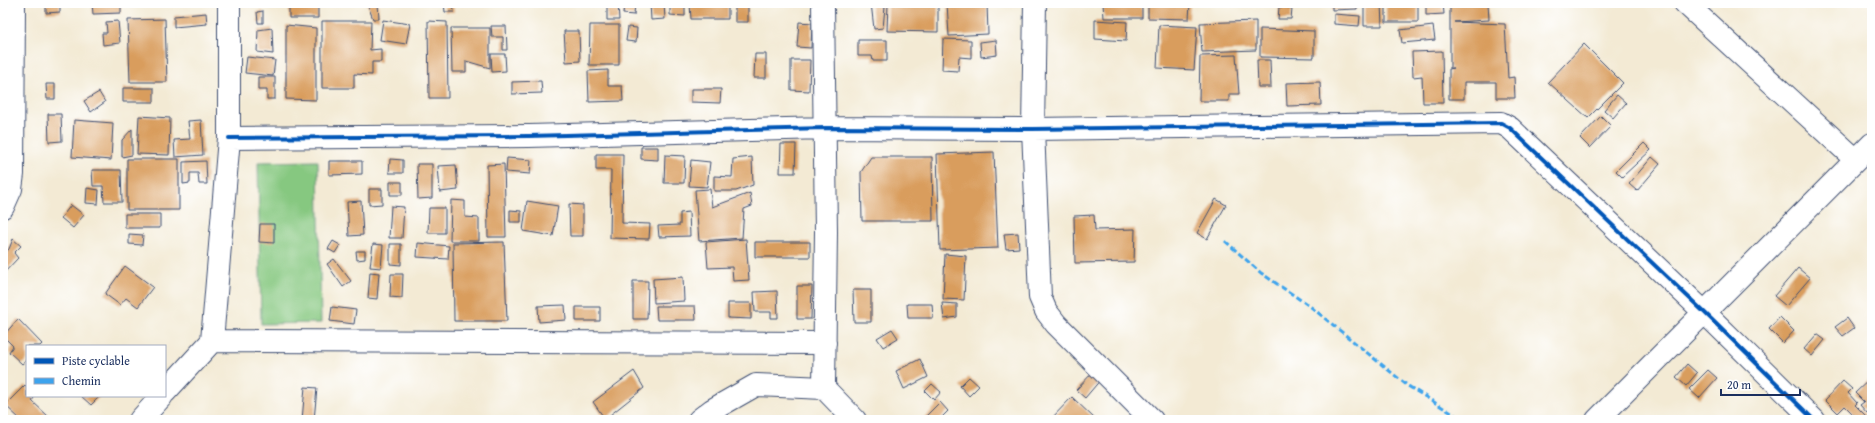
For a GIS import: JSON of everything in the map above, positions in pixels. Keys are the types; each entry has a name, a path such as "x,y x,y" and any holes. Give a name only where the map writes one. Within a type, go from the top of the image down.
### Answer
{"street":[{"path":"3,207 11,189 13,174 14,3"},
{"path":"166,391 212,341 229,138 229,3"},
{"path":"822,3 826,128 824,388"},
{"path":"1035,3 1033,129 1040,297 1046,311 1056,324 1152,420"},
{"path":"1685,3 1856,160"},
{"path":"229,138 529,136 826,128 1033,129 1501,124 1510,128 1704,312 1814,420"},
{"path":"1597,420 1872,144"},
{"path":"212,341 825,343"},
{"path":"699,420 712,410 756,385 824,388 854,420"},
{"path":"140,420 161,397"}],"green space":[{"path":"318,161 321,323 261,324 258,162"}],"building":[{"path":"46,3 60,3 60,12 46,13"},
{"path":"92,3 121,3 121,13 93,14"},
{"path":"273,3 285,3 285,6 272,5"},
{"path":"289,3 318,3 318,18 289,18"},
{"path":"367,3 378,3 379,19 373,19"},
{"path":"444,3 453,3 454,12 445,12"},
{"path":"607,3 618,3 619,20 607,20"},
{"path":"624,3 635,3 634,15 623,14"},
{"path":"650,3 664,3 665,19 651,20"},
{"path":"670,3 685,3 685,16 670,15"},
{"path":"690,3 728,3 728,19 691,19"},
{"path":"735,3 748,3 748,22 735,22"},
{"path":"871,3 877,3 877,6 885,7 883,28 874,29"},
{"path":"888,3 938,3 938,32 887,31"},
{"path":"947,3 987,3 988,34 949,36"},
{"path":"1103,3 1142,3 1142,18 1104,18"},
{"path":"1148,3 1190,3 1189,19 1148,18"},
{"path":"1332,3 1357,3 1357,9 1332,10"},
{"path":"1364,3 1381,3 1382,26 1364,26"},
{"path":"1386,3 1418,3 1418,22 1386,22"},
{"path":"1443,3 1444,14 1426,15 1426,5"},
{"path":"1450,3 1488,3 1489,20 1454,22 1505,24 1508,78 1514,77 1515,98 1496,98 1496,82 1464,82 1464,99 1449,99 1449,69 1454,68 1450,68"},
{"path":"1279,7 1292,8 1291,19 1278,19"},
{"path":"263,11 263,23 258,23 257,12"},
{"path":"206,13 207,24 174,27 174,16"},
{"path":"1334,14 1360,16 1359,26 1334,24"},
{"path":"165,19 167,82 130,82 128,20"},
{"path":"383,20 410,24 406,44 380,40"},
{"path":"1095,20 1127,22 1126,41 1095,39"},
{"path":"118,21 120,43 103,45 102,33 107,33 106,22"},
{"path":"322,21 371,21 370,50 381,49 381,62 372,62 372,75 354,74 354,88 322,88"},
{"path":"428,21 447,22 448,98 429,98"},
{"path":"1256,21 1256,50 1202,52 1200,23"},
{"path":"799,22 812,23 811,48 797,47"},
{"path":"286,25 316,28 316,100 286,99"},
{"path":"590,25 619,25 619,65 589,65"},
{"path":"1159,25 1197,27 1194,70 1157,68"},
{"path":"491,26 506,26 507,50 503,50 503,37 492,37"},
{"path":"1433,26 1435,40 1402,43 1400,30"},
{"path":"628,27 637,28 636,42 626,41"},
{"path":"272,28 273,54 257,52 258,30"},
{"path":"451,28 490,28 490,68 466,61 466,72 452,72"},
{"path":"1260,29 1314,31 1314,58 1260,57"},
{"path":"564,31 579,31 580,61 566,62"},
{"path":"943,39 971,40 971,58 959,57 958,71 942,70"},
{"path":"858,40 887,40 887,61 873,61 872,56 858,56"},
{"path":"996,40 997,55 981,57 980,42"},
{"path":"1584,44 1623,83 1588,118 1548,82"},
{"path":"1442,51 1443,103 1423,103 1422,76 1413,77 1412,52"},
{"path":"491,54 505,54 506,71 492,72"},
{"path":"755,54 766,54 766,78 754,78"},
{"path":"1236,55 1239,94 1229,94 1229,101 1199,101 1200,56"},
{"path":"247,57 275,60 273,76 245,73"},
{"path":"791,60 810,60 809,91 791,90"},
{"path":"1257,60 1270,60 1271,87 1258,87"},
{"path":"608,70 608,86 622,86 623,101 589,102 588,71"},
{"path":"258,77 275,77 275,99 267,99 267,90 258,90"},
{"path":"541,81 542,93 512,94 512,82"},
{"path":"1320,82 1321,105 1287,106 1286,83"},
{"path":"46,84 55,84 55,99 47,99"},
{"path":"123,88 154,88 154,102 123,102"},
{"path":"691,89 721,89 720,103 691,102"},
{"path":"99,92 105,102 91,112 84,101"},
{"path":"1617,95 1626,103 1613,118 1604,110"},
{"path":"48,114 61,114 62,141 49,142"},
{"path":"139,116 170,118 169,155 137,154"},
{"path":"1601,116 1611,126 1590,148 1580,138"},
{"path":"74,120 113,123 111,160 72,157"},
{"path":"201,120 203,155 175,157 174,140 190,139 188,121"},
{"path":"132,129 132,155 122,157 122,140"},
{"path":"1644,143 1651,150 1622,177 1616,171"},
{"path":"781,144 796,144 795,173 780,173"},
{"path":"641,147 658,147 658,160 641,159"},
{"path":"994,152 998,248 940,250 937,154"},
{"path":"596,154 623,154 622,223 650,224 649,239 610,238 611,170 596,170"},
{"path":"665,155 685,156 684,183 664,183"},
{"path":"752,157 753,185 736,191 714,191 714,176 732,177 733,159"},
{"path":"871,157 932,157 933,221 862,221 861,172"},
{"path":"1652,157 1660,164 1637,191 1629,184"},
{"path":"507,158 531,160 530,174 506,172"},
{"path":"127,159 179,159 179,210 127,210"},
{"path":"390,159 403,160 403,173 389,173"},
{"path":"691,160 710,162 707,187 689,186"},
{"path":"206,161 207,184 199,184 198,173 190,173 190,183 183,184 183,162"},
{"path":"329,161 362,161 362,174 329,175"},
{"path":"417,164 432,164 432,198 418,199"},
{"path":"504,164 506,237 488,237 487,165"},
{"path":"456,165 458,190 440,192 438,166"},
{"path":"92,170 121,170 122,202 104,202 103,186 93,186"},
{"path":"390,182 402,182 402,195 390,195"},
{"path":"87,188 99,190 98,204 86,203"},
{"path":"369,189 382,189 382,204 369,205"},
{"path":"710,189 712,207 750,193 752,206 744,209 742,238 699,241 695,190"},
{"path":"1216,199 1226,205 1207,239 1197,233"},
{"path":"451,200 465,201 465,217 479,218 479,241 450,241"},
{"path":"361,201 363,235 349,236 347,202"},
{"path":"527,201 558,206 553,236 523,231"},
{"path":"569,204 583,205 583,236 570,236"},
{"path":"71,205 84,215 73,228 61,218"},
{"path":"391,206 404,207 402,238 389,238"},
{"path":"429,208 445,208 445,233 428,233"},
{"path":"510,210 521,211 521,222 510,222"},
{"path":"689,212 690,236 659,237 658,226 680,225 680,213"},
{"path":"125,214 160,214 160,228 125,228"},
{"path":"1094,215 1095,230 1135,229 1134,262 1075,263 1074,216"},
{"path":"260,224 274,224 274,243 259,242"},
{"path":"1018,233 1019,248 1006,249 1004,234"},
{"path":"129,234 143,235 142,245 129,244"},
{"path":"13,239 21,246 14,253 18,258 3,274 3,255 9,249"},
{"path":"746,239 749,280 733,281 732,267 708,268 706,242"},
{"path":"333,241 340,245 335,253 328,249"},
{"path":"504,242 507,321 454,321 453,243"},
{"path":"755,242 810,242 810,257 755,257"},
{"path":"418,243 449,246 448,259 417,257"},
{"path":"373,244 383,245 381,268 370,267"},
{"path":"390,244 401,244 401,265 390,264"},
{"path":"356,251 365,251 365,259 357,260"},
{"path":"945,254 966,256 964,300 943,299"},
{"path":"334,259 351,281 343,287 327,264"},
{"path":"125,266 153,287 138,307 126,298 120,305 105,294"},
{"path":"1798,268 1810,278 1786,306 1774,296"},
{"path":"370,272 379,273 377,299 368,298"},
{"path":"391,274 403,274 402,298 390,297"},
{"path":"683,277 684,301 654,303 653,279"},
{"path":"633,281 648,281 647,319 633,319"},
{"path":"797,286 812,286 811,319 797,319"},
{"path":"853,290 871,290 871,322 854,322"},
{"path":"777,291 778,318 771,318 771,312 755,312 754,292"},
{"path":"728,303 751,303 751,319 728,318"},
{"path":"942,303 957,304 957,317 944,319"},
{"path":"907,304 932,304 933,318 908,318"},
{"path":"565,305 566,320 539,322 538,306"},
{"path":"656,306 695,306 696,320 657,320"},
{"path":"332,307 356,310 354,324 330,321"},
{"path":"576,307 600,307 600,321 576,321"},
{"path":"1780,317 1794,331 1783,343 1769,329"},
{"path":"1847,318 1854,328 1843,336 1835,327"},
{"path":"18,319 42,344 26,345 26,361 22,364 9,352 13,346 3,336"},
{"path":"892,329 898,338 883,347 877,338"},
{"path":"1817,334 1825,340 1812,356 1804,349"},
{"path":"920,359 928,377 904,389 896,371"},
{"path":"1687,364 1697,373 1686,386 1676,377"},
{"path":"1708,370 1717,378 1699,398 1689,389"},
{"path":"634,371 644,388 605,419 593,402"},
{"path":"1094,371 1102,378 1085,398 1076,390"},
{"path":"969,377 979,386 969,396 960,386"},
{"path":"1872,377 1872,408 1867,413 1860,405 1864,402 1855,393"},
{"path":"1843,381 1852,389 1848,393 1857,403 1855,405 1867,417 1864,420 1859,420 1845,406 1838,413 1825,400"},
{"path":"932,384 941,392 934,400 925,391"},
{"path":"25,385 26,397 34,397 32,401 49,417 45,420 21,420 5,405"},
{"path":"305,387 317,388 314,420 302,420"},
{"path":"82,397 99,397 91,405"},
{"path":"1072,397 1096,420 1050,420"},
{"path":"940,402 948,411 939,420 922,420"}],"marked path":[{"path":"1225,241 1261,273 1311,307 1408,386 1463,420"}],"cycle path":[{"path":"229,138 529,136 825,128 1033,129 1501,123 1510,128 1704,312 1814,420"}]}
